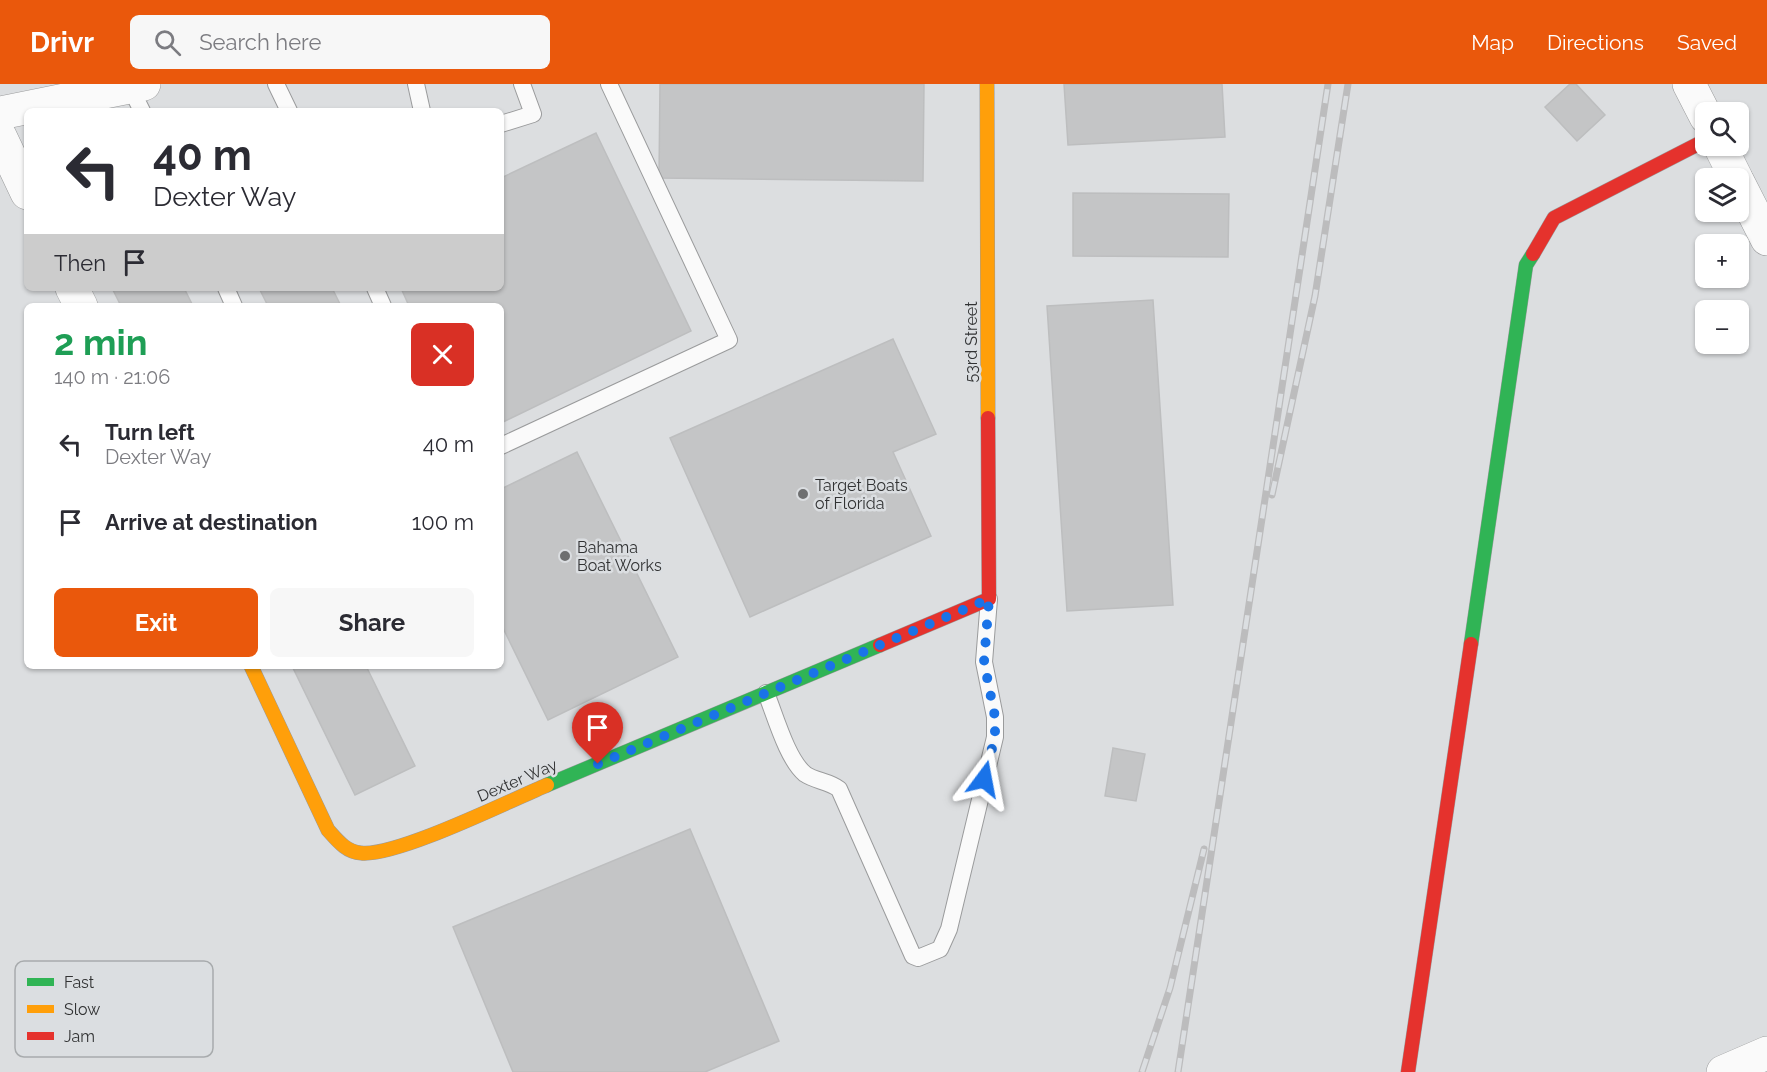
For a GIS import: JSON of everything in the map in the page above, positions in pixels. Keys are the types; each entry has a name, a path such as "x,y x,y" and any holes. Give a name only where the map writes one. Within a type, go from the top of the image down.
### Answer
{"street":[{"name":"53rd Street","path":"987,84 989,599"},
{"path":"1689,84 1698,102"},
{"path":"37,108 139,94"},
{"path":"0,113 24,110"},
{"path":"0,136 24,187"},
{"path":"1408,1072 1526,264 1554,218 1695,146"},
{"path":"1749,203 1767,239"},
{"name":"Dexter Way","path":"252,669 328,830 342,847 362,856 389,851 989,599"},
{"path":"1723,1072 1767,1053"}],"lane":[{"path":"276,84 288,108"},
{"path":"416,84 421,108"},
{"path":"504,123 533,114 522,84"},
{"path":"504,445 729,340 609,84"},
{"path":"766,693 791,755 800,768 807,775 839,789 912,956 918,958 940,949 949,929 995,737 995,717 984,662 989,599"}],"building":[{"path":"660,84 924,84 923,181 659,178"},
{"path":"1064,84 1222,84 1225,137 1068,145"},
{"path":"1570,84 1576,84 1605,115 1577,141 1545,107"},
{"path":"596,133 691,331 504,422 504,303 408,303 402,291 504,291 504,177"},
{"path":"1073,193 1229,194 1228,257 1073,256"},
{"path":"114,291 186,291 192,303 120,303"},
{"path":"260,291 334,291 340,303 266,303"},
{"path":"1153,300 1173,605 1067,611 1047,306"},
{"name":"Target Boats of Florida","path":"893,339 936,434 893,452 931,536 750,617 670,438"},
{"name":"Bahama Boat Works","path":"577,452 678,657 548,720 504,630 504,488"},
{"path":"293,669 367,669 415,766 355,795"},
{"path":"1113,748 1145,754 1136,801 1105,796"},
{"path":"690,829 779,1041 705,1072 513,1072 453,927"}],"railway":[{"path":"1178,1072 1328,84"},
{"path":"1272,495 1315,296 1348,84"},
{"path":"1142,1072 1170,988 1204,849"}],"traffic: fast":[{"path":"1471,644 1526,265 1533,254"},
{"path":"547,785 880,645"}],"traffic: slow":[{"path":"987,84 988,418"},
{"path":"252,669 328,830 342,845 356,852 377,852 425,837 547,785"}],"traffic: jam":[{"path":"1533,254 1554,218 1695,146"},
{"path":"880,645 989,599 988,418"},
{"path":"1408,1072 1471,644"}],"place":[{"name":"Target Boats of Florida","path":"803,494"},
{"name":"Bahama Boat Works","path":"565,556"}],"route":[{"path":"598,764 989,599 984,639 984,662 995,717 995,737 984,779"}]}
